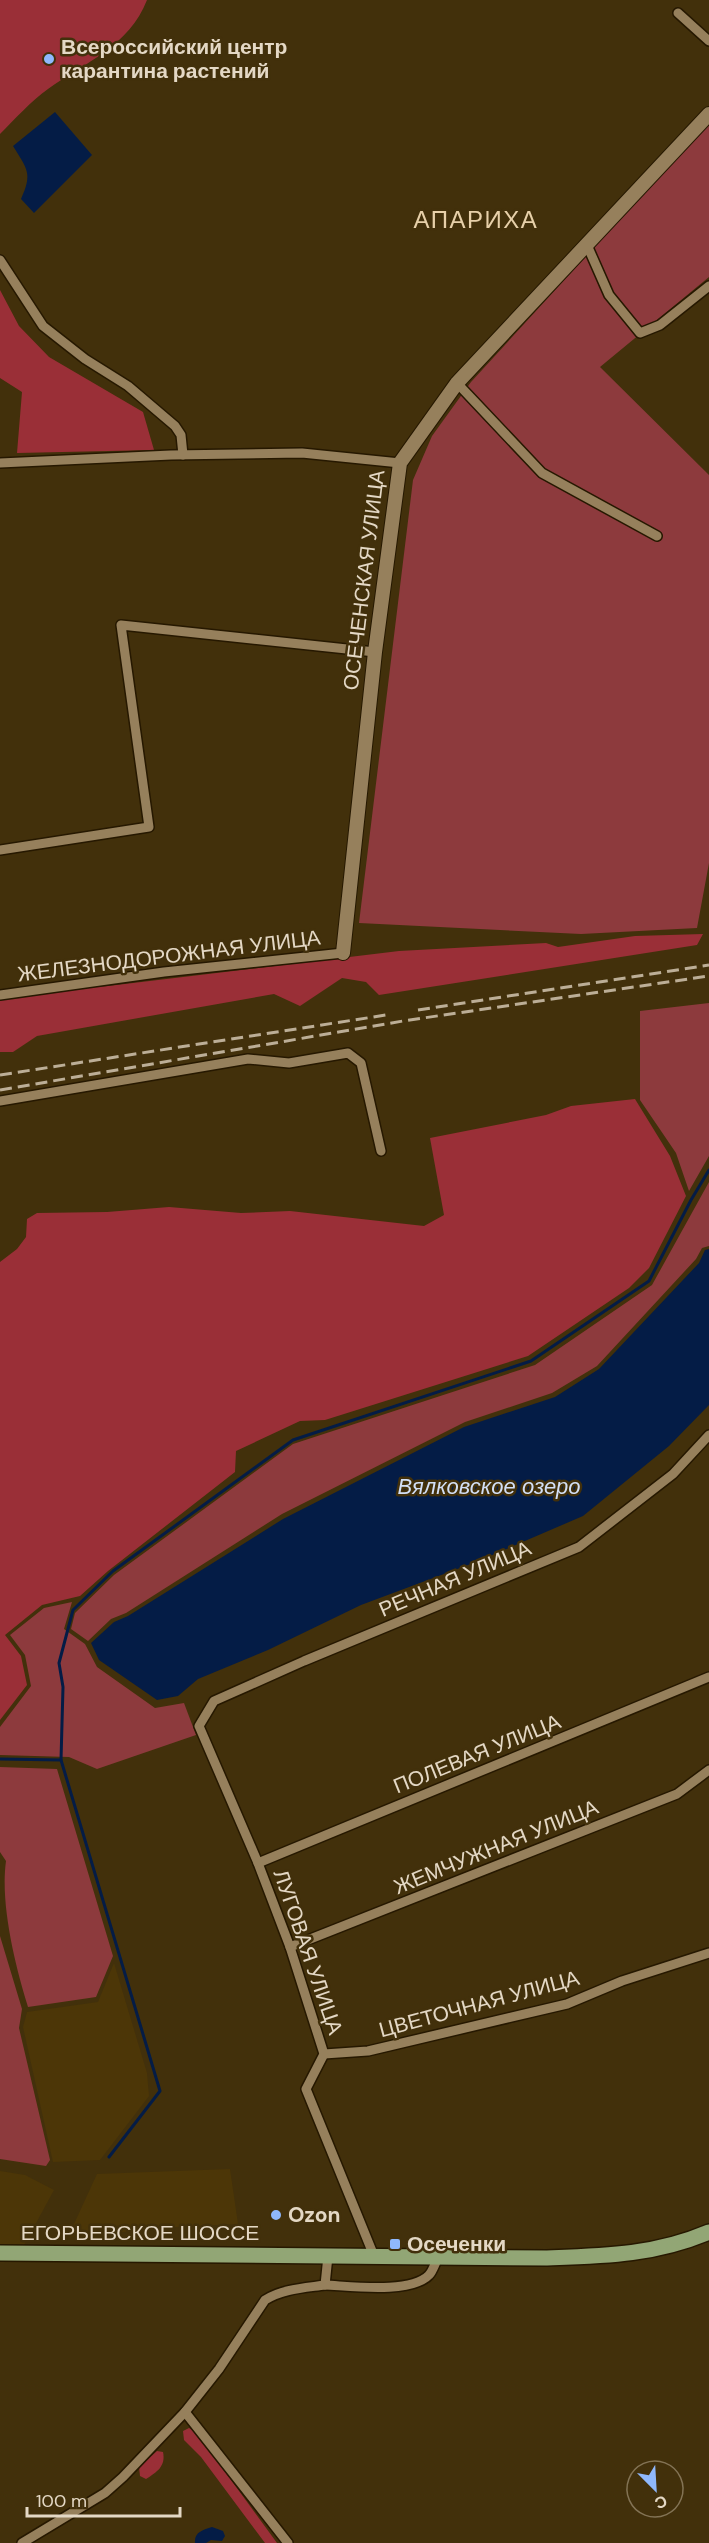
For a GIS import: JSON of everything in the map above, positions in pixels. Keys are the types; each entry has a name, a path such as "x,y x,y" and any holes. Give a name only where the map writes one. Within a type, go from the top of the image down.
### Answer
{"main road":[{"name":"ЕГОРЬЕВСКОЕ ШОССЕ","path":"0,2253 547,2258 627,2255 686,2242 709,2232"}],"street":[{"path":"678,13 709,42"},
{"name":"ОСЕЧЕНСКАЯ УЛИЦА","path":"343,953 375,652 400,463 457,383 709,114"},
{"path":"587,244 609,296 640,333 660,325 709,286"},
{"path":"0,260 43,326 85,359 128,386 175,426 182,435 183,455"},
{"path":"457,383 543,473 657,536"},
{"path":"0,463 183,455 302,453 400,463"},
{"path":"0,850 149,827 121,625 375,652"},
{"name":"ЖЕЛЕЗНОДОРОЖНАЯ УЛИЦА","path":"0,995 164,972 343,953"},
{"path":"0,1101 248,1059 289,1064 348,1053 361,1063 381,1150"},
{"name":"РЕЧНАЯ УЛИЦА","path":"199,1726 214,1701 304,1661 579,1547 673,1474 709,1435"},
{"name":"ПОЛЕВАЯ УЛИЦА","path":"258,1863 709,1677"},
{"name":"ЛУГОВАЯ УЛИЦА","path":"199,1726 258,1863 290,1947 324,2055 306,2089 374,2256"},
{"name":"ЖЕМЧУЖНАЯ УЛИЦА","path":"290,1947 677,1794 709,1770"},
{"name":"ЦВЕТОЧНАЯ УЛИЦА","path":"324,2055 368,2051 567,2004 622,1981 709,1953"},
{"path":"325,2285 328,2256"},
{"path":"22,2543 105,2493 123,2477 185,2412 219,2369 265,2300 274,2294 325,2285 388,2287 418,2283 429,2274 438,2258"},
{"path":"185,2412 288,2543"}],"shaded area":[{"name":"Всероссийский центр карантина растений","path":"0,0 147,0 139,16 118,41 42,94 0,134"},
{"path":"709,122 709,277 600,367 709,475 709,863 697,928 581,934 359,923 413,480 432,436 471,382"},
{"path":"0,290 19,326 49,357 143,412 154,450 17,453 22,392 0,378"},
{"path":"703,934 697,945 379,995 366,982 342,978 300,1006 274,994 37,1036 13,1052 0,1052 0,995 108,986 399,951 546,943 558,947 635,936"},
{"path":"709,1003 709,1156 689,1191 676,1153 640,1100 640,1011"},
{"path":"635,1099 670,1156 686,1196 649,1268 629,1288 528,1356 325,1420 300,1421 236,1451 235,1472 108,1571 80,1596 42,1605 5,1635 21,1656 27,1685 0,1720 0,1262 17,1249 26,1237 27,1219 37,1213 107,1212 169,1207 241,1213 290,1211 424,1226 444,1215 430,1138 546,1115 571,1106"},
{"path":"709,1182 709,1246 702,1248 696,1259 597,1366 552,1393 465,1422 282,1514 126,1613 111,1619 88,1641 71,1629 75,1613 114,1575 293,1444 535,1365 652,1285"},
{"path":"72,1602 64,1629 85,1644 97,1667 155,1708 184,1703 196,1735 97,1769 69,1757 0,1755 0,1727 31,1686 25,1655 10,1635 44,1608"},
{"path":"0,1767 57,1769 113,1956 96,1997 28,2007 18,1973 7,1915 6,1861 0,1852"},
{"path":"0,1936 22,2009 19,2028 50,2160 46,2166 0,2159"},
{"path":"114,1963 147,2073 149,2096 100,2160 53,2162 23,2027 27,2012 98,2002"},
{"path":"230,2169 238,2224 68,2237 97,2174"},
{"path":"0,2171 25,2175 54,2190 23,2247 0,2246"},
{"path":"189,2428 196,2432 277,2543 265,2543 201,2457 184,2440 183,2431"},
{"path":"157,2451 163,2452 164,2457 160,2468 146,2479 140,2476 139,2467"}],"water":[{"path":"55,112 92,155 34,213 21,199 27,183 27,171 13,146"},
{"name":"Вялковское озеро","path":"709,1249 709,1405 669,1446 583,1516 476,1562 361,1605 268,1650 198,1679 178,1696 157,1700 99,1660 91,1643 114,1622 128,1616 283,1519 464,1427 555,1397 599,1369 699,1263 705,1250"},
{"path":"212,2527 223,2531 225,2536 222,2541 211,2540 206,2543 195,2543 195,2539 202,2530"}],"waterway":[{"path":"109,2157 160,2091 61,1760 63,1687 59,1663 73,1610 113,1571 293,1440 531,1361 649,1281 709,1170"},
{"path":"0,1759 61,1760"}],"railway":[{"path":"418,1010 709,965"},
{"path":"0,1090 403,1021 709,976"},
{"path":"0,1075 386,1015"}],"place":[{"name":"Всероссийский центр карантина растений","path":"49,59"},
{"name":"Ozon","path":"276,2215"},
{"name":"Осеченки","path":"395,2244"}],"district":[{"name":"АПАРИХА","path":"476,219"}]}
